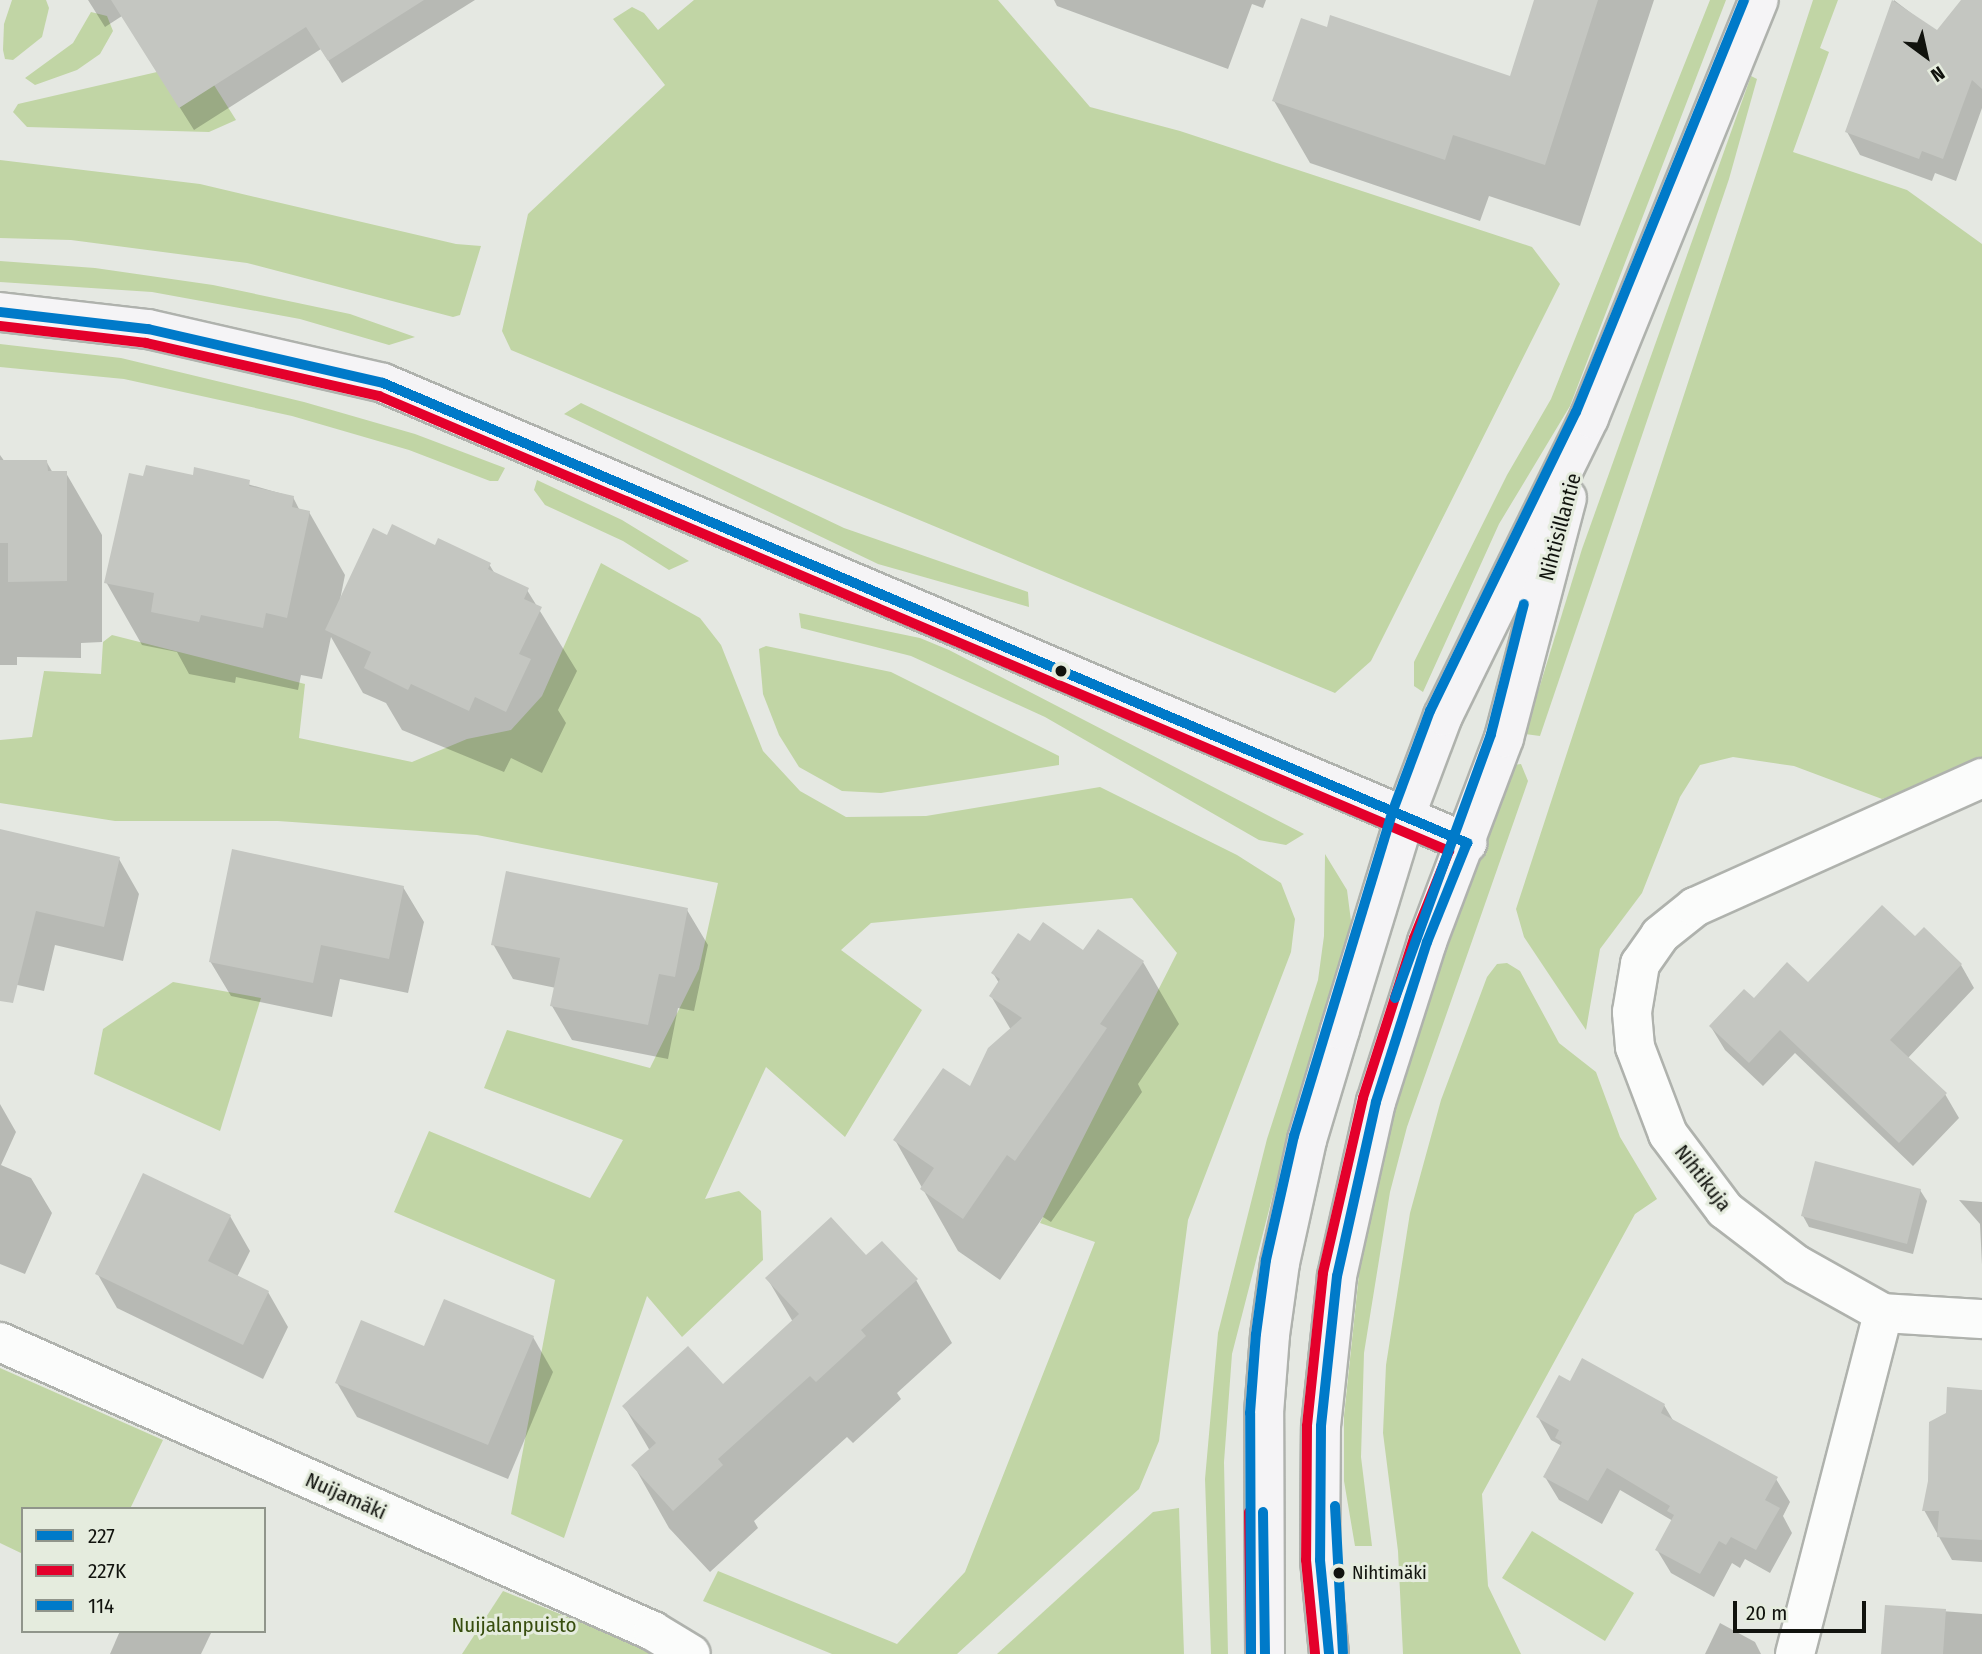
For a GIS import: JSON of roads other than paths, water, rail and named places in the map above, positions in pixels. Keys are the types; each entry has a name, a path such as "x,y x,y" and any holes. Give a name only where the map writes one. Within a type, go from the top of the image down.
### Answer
{"street":[{"name":"Nihtisillantie","path":"1265,1654 1264,1413 1280,1263 1307,1140 1405,817 1454,690 1589,418 1759,0"},
{"path":"0,312 148,329 383,383 1467,843"},
{"name":"Nihtisillantie","path":"1329,1654 1320,1560 1321,1426 1337,1276 1376,1102 1427,942 1467,843 1504,738 1589,418"},
{"name":"Nihtikuja","path":"1883,1313 1797,1265 1726,1210 1668,1134 1635,1047 1632,1012 1640,964 1660,935 1695,906 1892,822 1937,796 1982,778"},
{"path":"1795,1654 1883,1313 1982,1319"},
{"name":"Nuijamäki","path":"0,1342 653,1631 691,1654"}],"place":[{"name":"Nihtimäki","path":"1339,1573"}],"park label":[{"name":"Nuijalanpuisto","path":"514,1625"}]}
